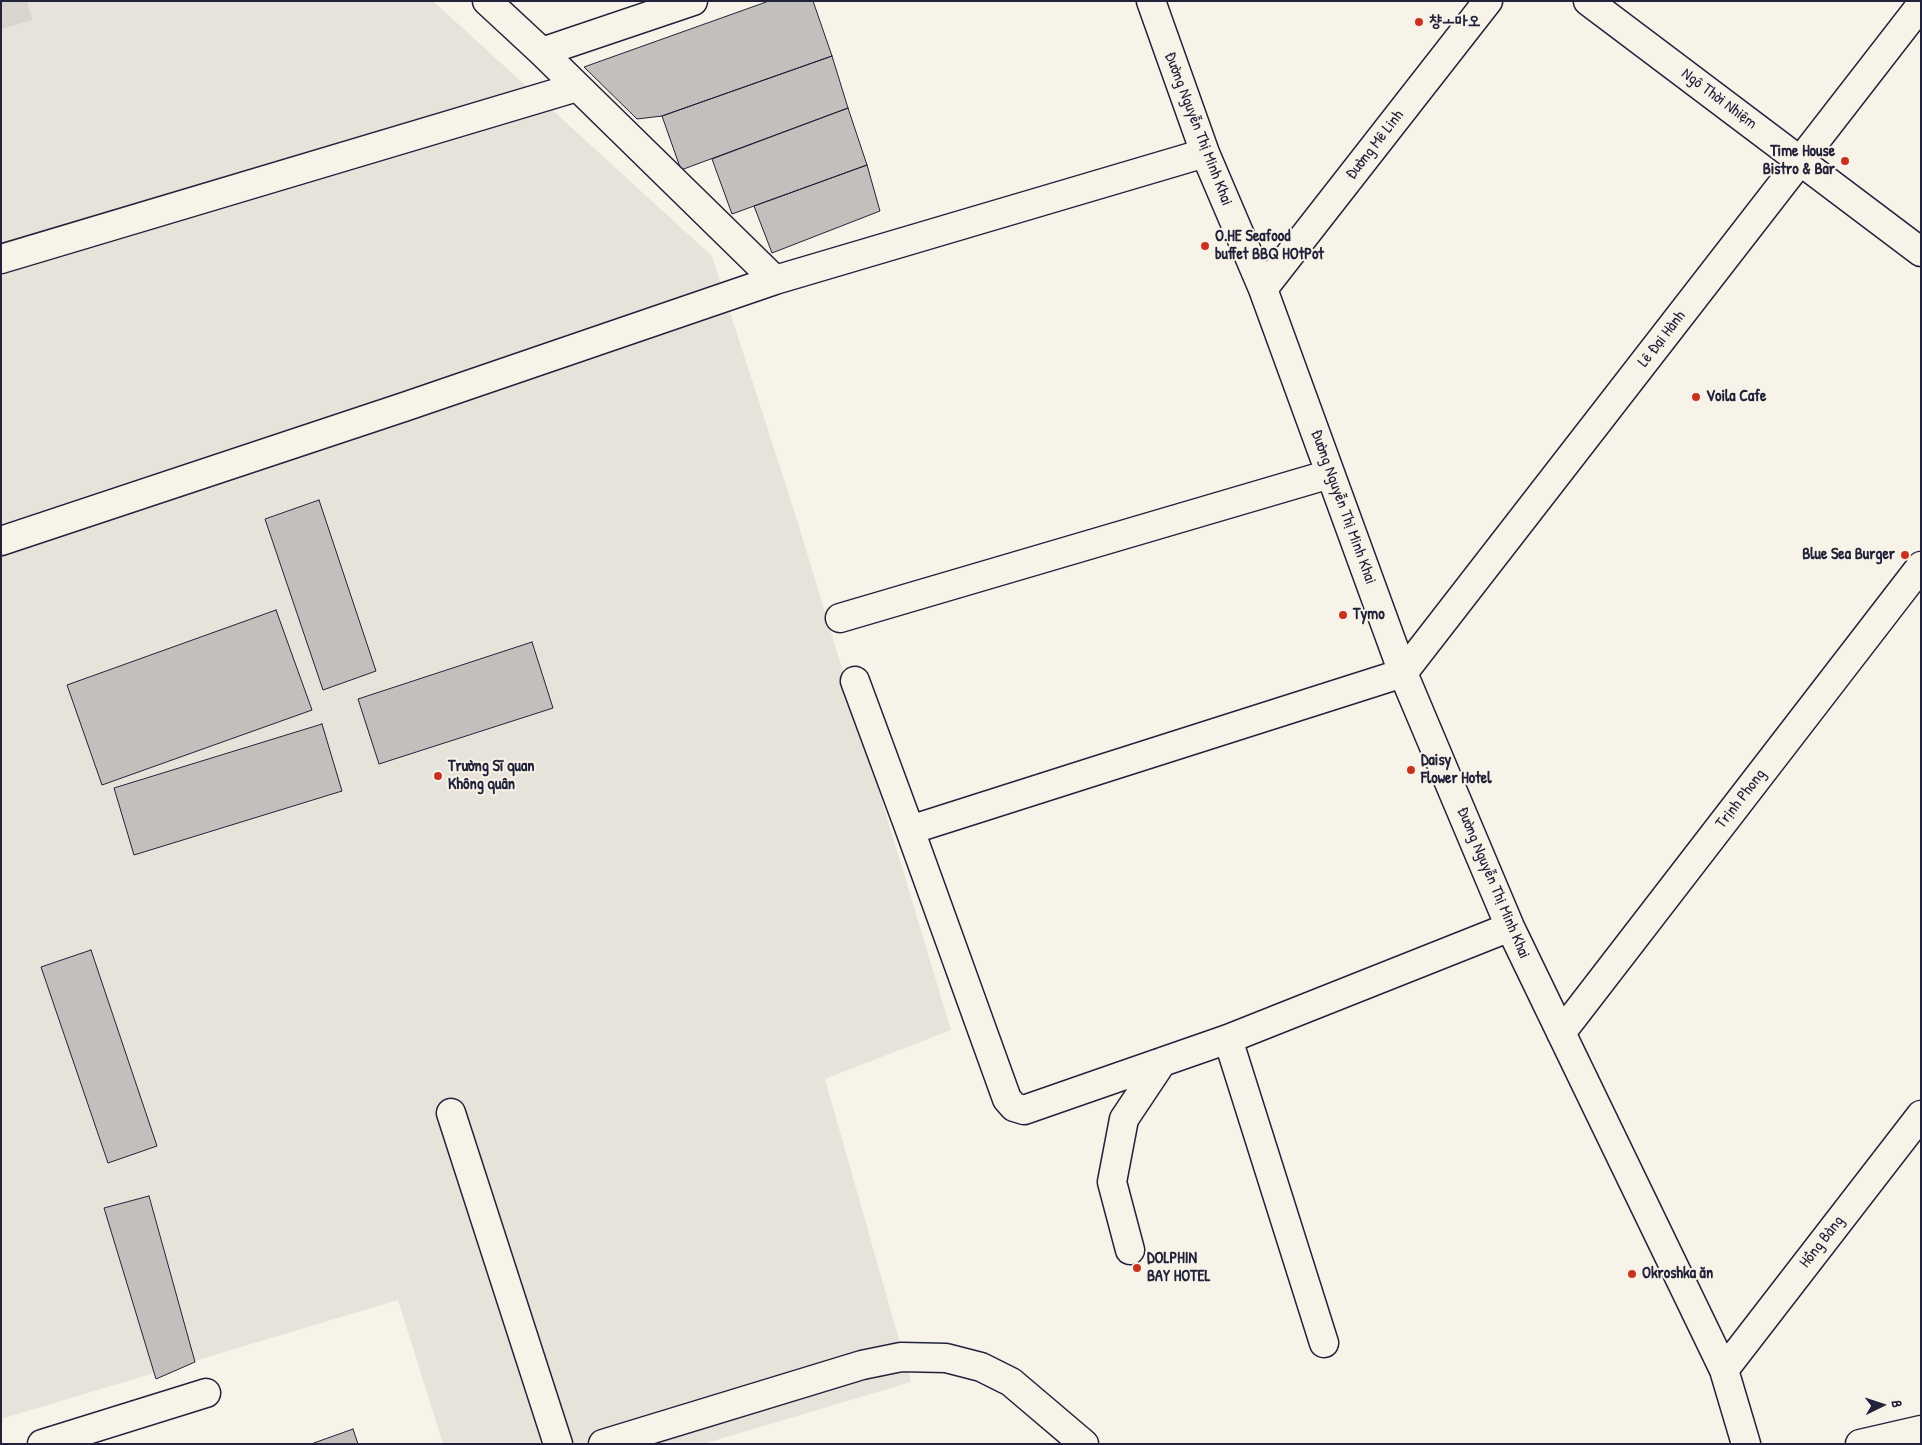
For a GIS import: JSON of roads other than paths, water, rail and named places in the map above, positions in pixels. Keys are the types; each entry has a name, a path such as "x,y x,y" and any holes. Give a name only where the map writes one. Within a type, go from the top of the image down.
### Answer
{"street":[{"path":"487,1 542,52 775,280"},
{"path":"542,52 693,1"},
{"name":"Đường Nguyễn Thị Minh Khai","path":"1151,1 1205,153 1263,290 1403,672 1510,927 1724,1370 1746,1444"},
{"name":"Đường Mê Linh","path":"1263,290 1488,1"},
{"name":"Ngô Thời Nhiệm","path":"1588,1 1921,252"},
{"name":"Lê Đại Hành","path":"1403,672 1921,5"},
{"path":"1,259 577,87"},
{"path":"1,541 404,407 775,280 1205,153"},
{"path":"840,618 1330,474"},
{"name":"Trịnh Phong","path":"1561,1032 1921,566"},
{"path":"910,830 1403,672"},
{"path":"855,681 1006,1099 1014,1107 1024,1110 1228,1039 1510,927"},
{"path":"1228,1039 1324,1343"},
{"path":"1130,1250 1112,1182 1124,1119 1162,1062"},
{"path":"451,1113 558,1444"},
{"name":"Hồng Bàng","path":"1724,1370 1921,1115"},
{"path":"603,1444 862,1365 901,1357 946,1358 981,1367 1011,1382 1084,1444"},
{"path":"42,1444 206,1393"},
{"path":"1860,1444 1921,1430"}],"place":[{"name":"챵ㅗ마오","path":"1419,22"},
{"name":"Time House Bistro & Bar","path":"1845,161"},
{"name":"O.HE Seafood buffet BBQ HOtPot","path":"1205,246"},
{"name":"Voila Cafe","path":"1696,397"},
{"name":"Blue Sea Burger","path":"1905,555"},
{"name":"Tymo","path":"1343,615"},
{"name":"Daisy Flower Hotel","path":"1411,770"},
{"name":"Trường Sĩ quan Không quân","path":"438,776"},
{"name":"DOLPHIN BAY HOTEL","path":"1137,1268"},
{"name":"Okroshka ăn","path":"1632,1274"}]}
